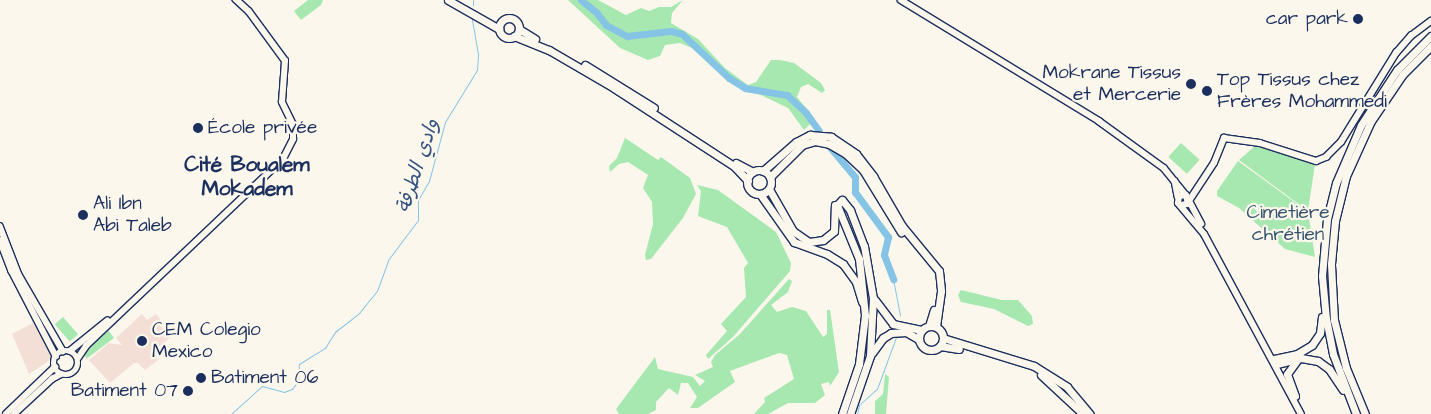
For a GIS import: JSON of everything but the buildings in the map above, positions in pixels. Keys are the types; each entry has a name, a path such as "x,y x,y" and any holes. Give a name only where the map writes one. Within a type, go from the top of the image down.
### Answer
{"highway":[{"path":"448,0 499,29 504,37 514,36 549,50 601,80 735,167 748,181 750,190 760,194 794,242 831,256 846,267 856,282 865,315"},
{"path":"458,0 502,20 513,19 519,29 607,77 753,172 764,171 796,142 810,135 831,137 856,154 873,176 899,222 937,266 942,285 933,326"},
{"path":"499,29 502,20"},
{"path":"514,36 519,29"},
{"path":"1356,414 1333,354 1324,309 1323,265 1327,219 1345,158 1389,80 1431,36"},
{"path":"1365,414 1343,359 1334,320 1331,264 1335,221 1350,166 1372,121 1403,74 1431,46"},
{"path":"837,203 836,225 832,234 820,241 809,242 793,231 769,189 770,177 799,147 811,142 830,144 855,161 893,221 934,270 938,287 933,326 943,338 1034,366 1067,387 1090,414"},
{"path":"764,171 770,177"},
{"path":"748,181 753,172"},
{"path":"760,194 769,189"},
{"path":"837,203 845,201 858,228 869,266 873,298 870,356"},
{"path":"837,203 859,260 865,315 857,374 842,414"},
{"path":"873,298 893,324 921,330 933,326"},
{"path":"1276,362 1298,354 1312,345 1320,333 1324,309"},
{"path":"918,339 921,330"},
{"path":"850,414 870,356 880,341 891,333 906,332 918,339 927,350 940,346 998,358 1037,373 1061,390 1083,414"},
{"path":"940,346 943,338"},
{"path":"1276,362 1301,358 1323,364 1347,393"},
{"path":"1295,396 1287,374 1292,364 1301,358"}],"main road":[{"path":"1301,414 1204,234 1180,205 1178,197 1185,194 1305,414"},
{"path":"1180,205 1184,206 1189,201"}],"street":[{"path":"14,414 52,378 76,371 78,358 136,299 283,159 294,135 282,102 285,61 249,12 236,0"},
{"path":"901,0 1082,109 1164,168 1185,194 1199,185"},
{"path":"1189,201 1214,162 1224,138 1260,142 1316,161 1326,157 1341,142 1396,53 1411,36 1431,21"},
{"path":"1176,181 1178,197"},
{"path":"0,226 19,275 63,351"},
{"path":"0,240 12,271 56,356 55,368 6,414"},
{"path":"56,356 63,351 70,351 136,299"},
{"path":"70,351 78,358"},
{"path":"55,368 61,374"}],"shaded area":[{"name":"CEM Colegio Mexico","path":"142,314 147,320 156,314 173,335 152,353 158,360 145,370 138,363 134,363 110,383 89,360 109,343 122,345 116,338"},
{"path":"33,323 53,358 29,374 12,334"}],"green space":[{"path":"308,0 323,0 321,5 301,20 294,11"},
{"path":"568,0 598,0 626,15 641,8 649,11 659,7 671,7 683,0 672,13 671,23 698,39 725,68 748,85 756,82 771,60 794,63 821,83 825,90 822,93 808,84 801,87 797,97 815,119 804,130 788,108 725,78 692,48 680,43 665,45 660,56 648,60 620,48"},
{"path":"625,138 658,160 661,157 690,178 696,194 683,218 651,259 646,260 645,255 653,224 652,202 643,188 648,175 628,162 619,164 610,172 609,166 617,158"},
{"path":"1181,143 1200,160 1187,174 1168,157"},
{"path":"1255,146 1315,164 1308,211 1239,160"},
{"name":"Cimetière chrétien","path":"1238,161 1308,212 1315,257 1285,249 1239,208 1217,196 1217,191"},
{"path":"697,185 718,190 776,232 791,263 790,271 733,337 708,359 706,355 727,331 721,324 746,297 744,268 748,263 727,227 698,216 701,191"},
{"path":"789,279 792,281 788,292 771,305 777,312 792,307 806,311 823,337 827,334 827,310 830,310 839,372 830,386 829,382 821,384 825,395 815,403 788,403 768,414 754,414 765,402 764,398 794,379 787,355 779,353 730,371 735,382 698,408 690,408 697,397 688,383 681,383 678,395 669,388 656,402 656,410 648,414 619,414 616,409 655,357 658,369 693,377 700,386 705,381 695,375 713,367 711,362 715,355 740,334"},
{"path":"961,290 1002,300 1018,300 1032,316 1033,324 1028,326 994,309 961,302 958,295"},
{"path":"63,317 78,334 70,342 55,324"},
{"path":"108,330 114,338 87,358 81,350"},
{"path":"885,374 889,377 886,414 875,414 875,401 883,394"}],"waterway":[{"name":"وادي الطرفة","path":"473,0 473,5"},
{"path":"581,0 596,12 606,25 627,36 671,31 682,34 729,78 745,88 787,95 806,113 819,131"},
{"name":"وادي الطرفة","path":"231,414 262,386 284,392 292,389 298,381 299,364 325,348 335,332 359,313 377,291 388,260 418,220 418,200 429,181 445,122 477,70 478,54 472,19"},
{"path":"829,146 855,177 855,192 888,237 884,255 893,279"},
{"path":"893,279 900,315"},
{"path":"857,414 859,405 877,389 896,337"}],"place":[{"name":"car park","path":"1358,19"},
{"name":"Mokrane Tissus et Mercerie","path":"1191,84"},
{"name":"Top Tissus chez Frères Mohammedi","path":"1207,91"},
{"name":"École privée","path":"198,128"},
{"name":"Ali Ibn Abi Taleb","path":"83,215"},
{"name":"CEM Colegio Mexico","path":"142,341"},
{"name":"Batiment 06","path":"201,378"},
{"name":"Batiment 07","path":"188,391"}],"district":[{"name":"Cité Boualem Mokadem","path":"247,177"}]}
